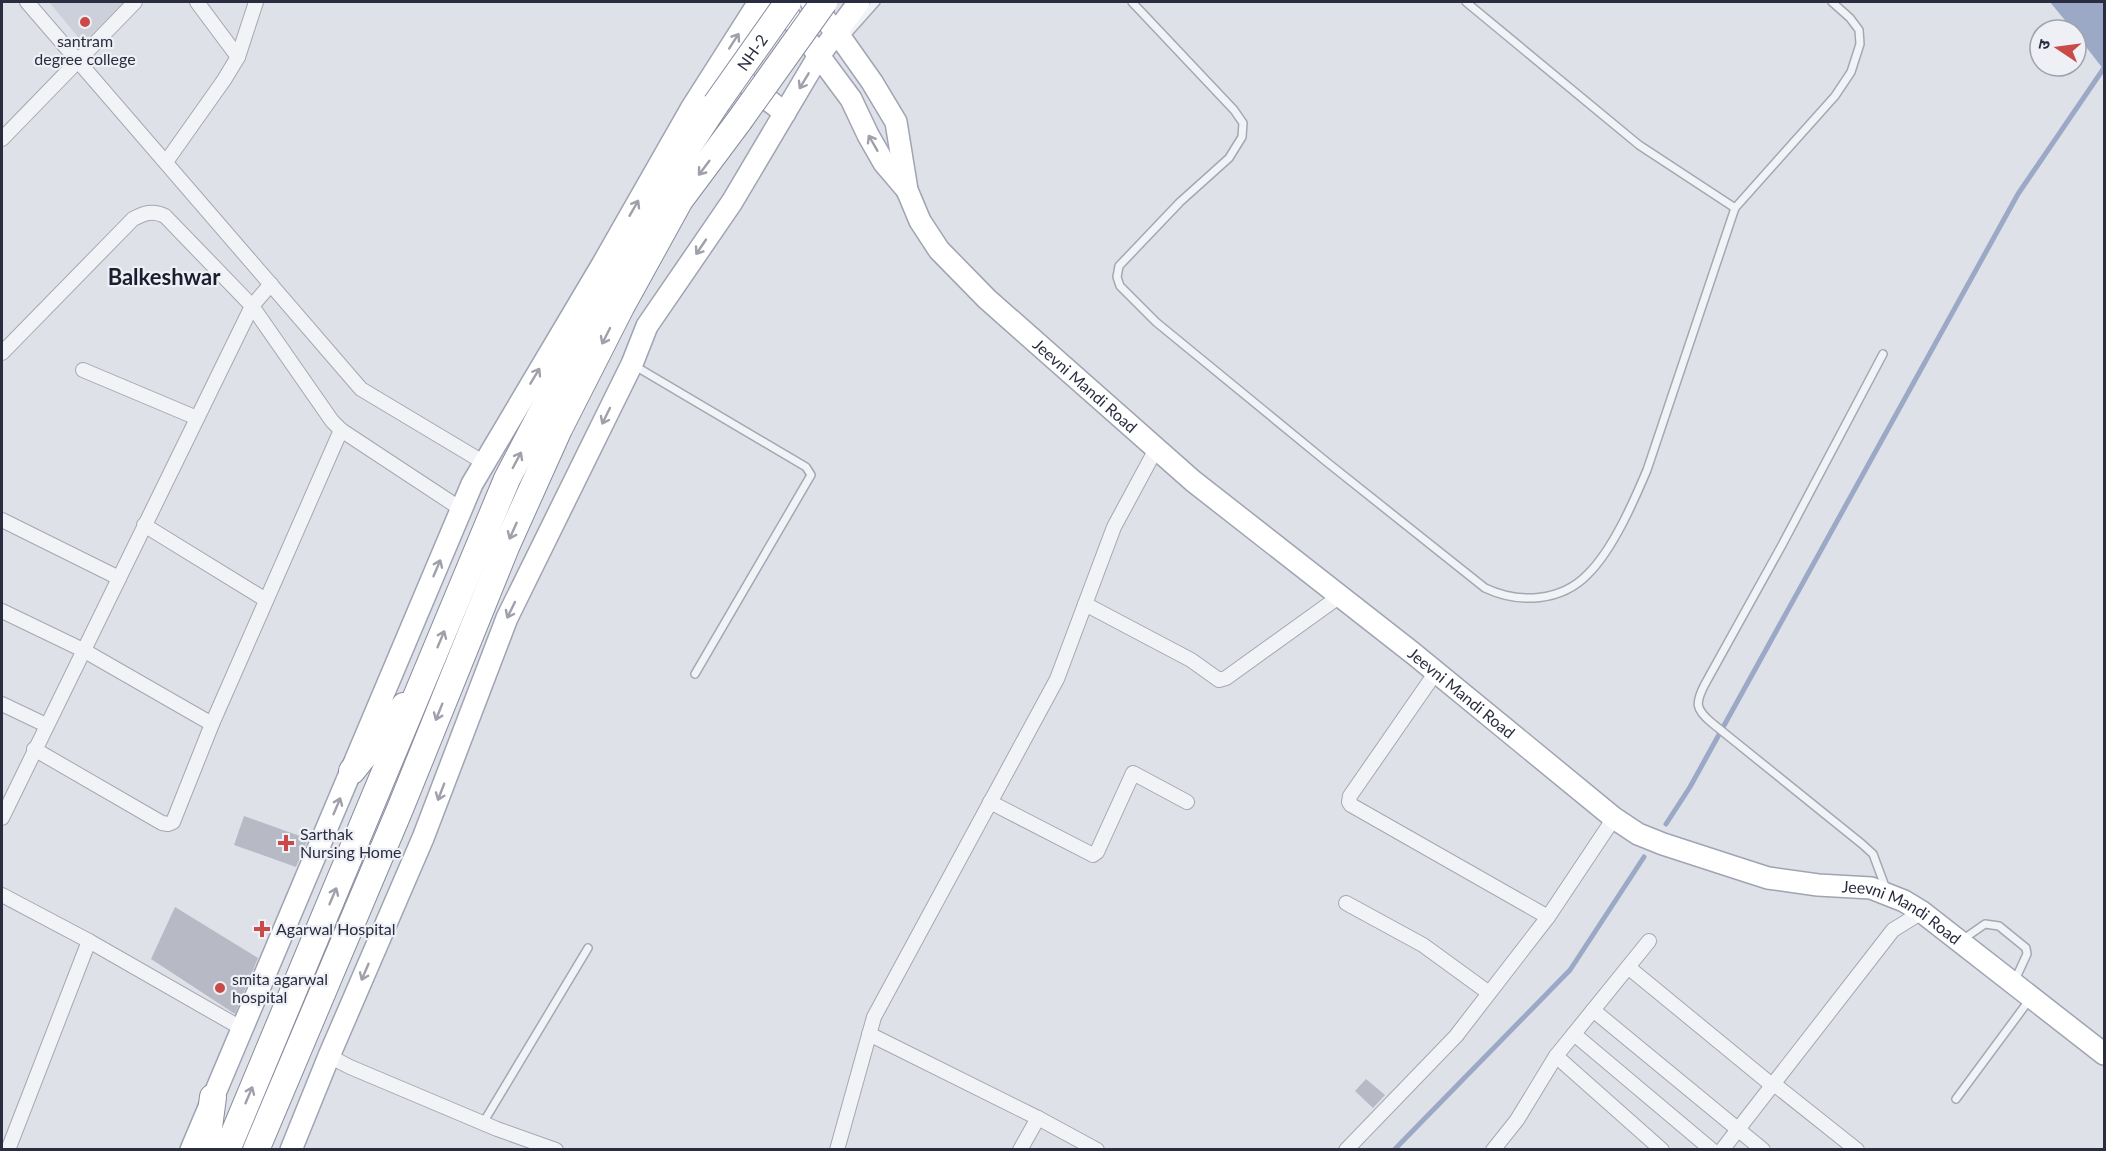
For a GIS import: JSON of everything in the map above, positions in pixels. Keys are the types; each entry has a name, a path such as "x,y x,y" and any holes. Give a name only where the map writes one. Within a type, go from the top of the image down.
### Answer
{"highway":[{"name":"NH-2","path":"226,1149 507,479 613,276 687,148 788,2"},
{"path":"256,1149 400,809 506,547 560,429 621,307 680,200 824,2"},
{"path":"352,771 424,680"},
{"path":"206,1149 213,1096"}],"main road":[{"path":"191,1149 483,462 602,265 691,109 759,2"},
{"name":"Jeevni Mandi Road","path":"779,2 851,99 884,163 908,190"},
{"name":"Jeevni Mandi Road","path":"811,2 872,82 896,122 908,190 920,221 939,250 987,299 1192,482 1436,672 1614,818 1638,834 1768,878 1818,885 1871,888 1888,894 1922,912 2104,1054"},
{"path":"291,1149 423,838 507,618 632,364 648,326 732,202 818,57 839,37 859,2"},
{"path":"720,63 785,113"}],"street":[{"path":"27,2 361,389 483,462"},
{"path":"2,139 135,2"},
{"path":"197,2 238,57"},
{"path":"166,162 238,57 256,2"},
{"path":"2,353 133,219 150,212 165,216 252,306 332,421 341,430 462,509"},
{"path":"2,819 34,749 252,306 271,284"},
{"path":"83,370 197,418"},
{"path":"34,749 162,823 173,822 212,724 341,430"},
{"path":"837,1149 874,1017 1057,679 1114,526 1156,448"},
{"path":"2,520 118,578"},
{"path":"144,525 266,600"},
{"path":"1085,604 1191,660 1219,680 1226,678 1269,649 1340,596"},
{"path":"2,611 83,650 212,724"},
{"path":"1436,672 1350,796 1349,802 1548,917"},
{"path":"2,704 46,725"},
{"path":"990,802 1093,855 1097,852 1133,773 1187,801"},
{"path":"2,784 15,790"},
{"path":"1346,1149 1456,1036 1548,917 1614,818"},
{"path":"2,895 89,941 241,1028"},
{"path":"1346,903 1423,945 1489,993"},
{"path":"1722,1149 1893,930 1922,912"},
{"path":"8,1149 89,941"},
{"path":"1493,1149 1517,1120 1556,1056 1648,941"},
{"path":"1628,967 1857,1149"},
{"path":"1593,1010 1762,1149"},
{"path":"869,1034 1097,1149"},
{"path":"1574,1034 1712,1149"},
{"path":"329,1056 483,1123 556,1149"},
{"path":"1556,1056 1662,1149"},
{"path":"1020,1149 1038,1118"}],"lane":[{"path":"839,37 876,2"},
{"path":"1132,2 1234,110 1243,123 1243,130 1242,137 1229,158 1180,202 1119,266 1117,277 1120,286 1156,322 1485,588 1512,597 1545,598 1568,589 1588,575 1611,542 1635,499 1647,470 1735,208 1835,96 1851,72 1860,44 1859,30 1850,18 1832,2"},
{"path":"1466,2 1639,145 1735,208"},
{"path":"1883,354 1699,696 1697,706 1701,714 1727,736 1868,849 1873,854 1888,894"},
{"path":"632,364 806,467 811,475 695,674"},
{"path":"1960,942 1984,924 1991,924 1999,926 2023,944 2027,954 2013,983"},
{"path":"483,1123 588,948"},
{"path":"1956,1099 2032,997"}],"shaded area":[{"name":"santram degree college","path":"49,2 124,2 83,43"}],"water":[{"path":"2050,2 2104,2 2104,70 2088,49 2088,18 2063,18"}],"building":[{"path":"244,816 308,839 296,867 234,845"},
{"name":"smita agarwal hospital","path":"175,907 258,958 235,1014 151,959"},
{"path":"1366,1079 1385,1095 1373,1108 1355,1091"}],"waterway":[{"path":"1666,824 1690,787 2018,194 2104,68"},
{"path":"1394,1150 1570,970 1644,857"}],"place":[{"name":"santram degree college","path":"85,22"},
{"name":"Sarthak Nursing Home","path":"286,843"},
{"name":"Agarwal Hospital","path":"262,929"},
{"name":"smita agarwal hospital","path":"220,988"}],"district":[{"name":"Balkeshwar","path":"164,277"}]}
